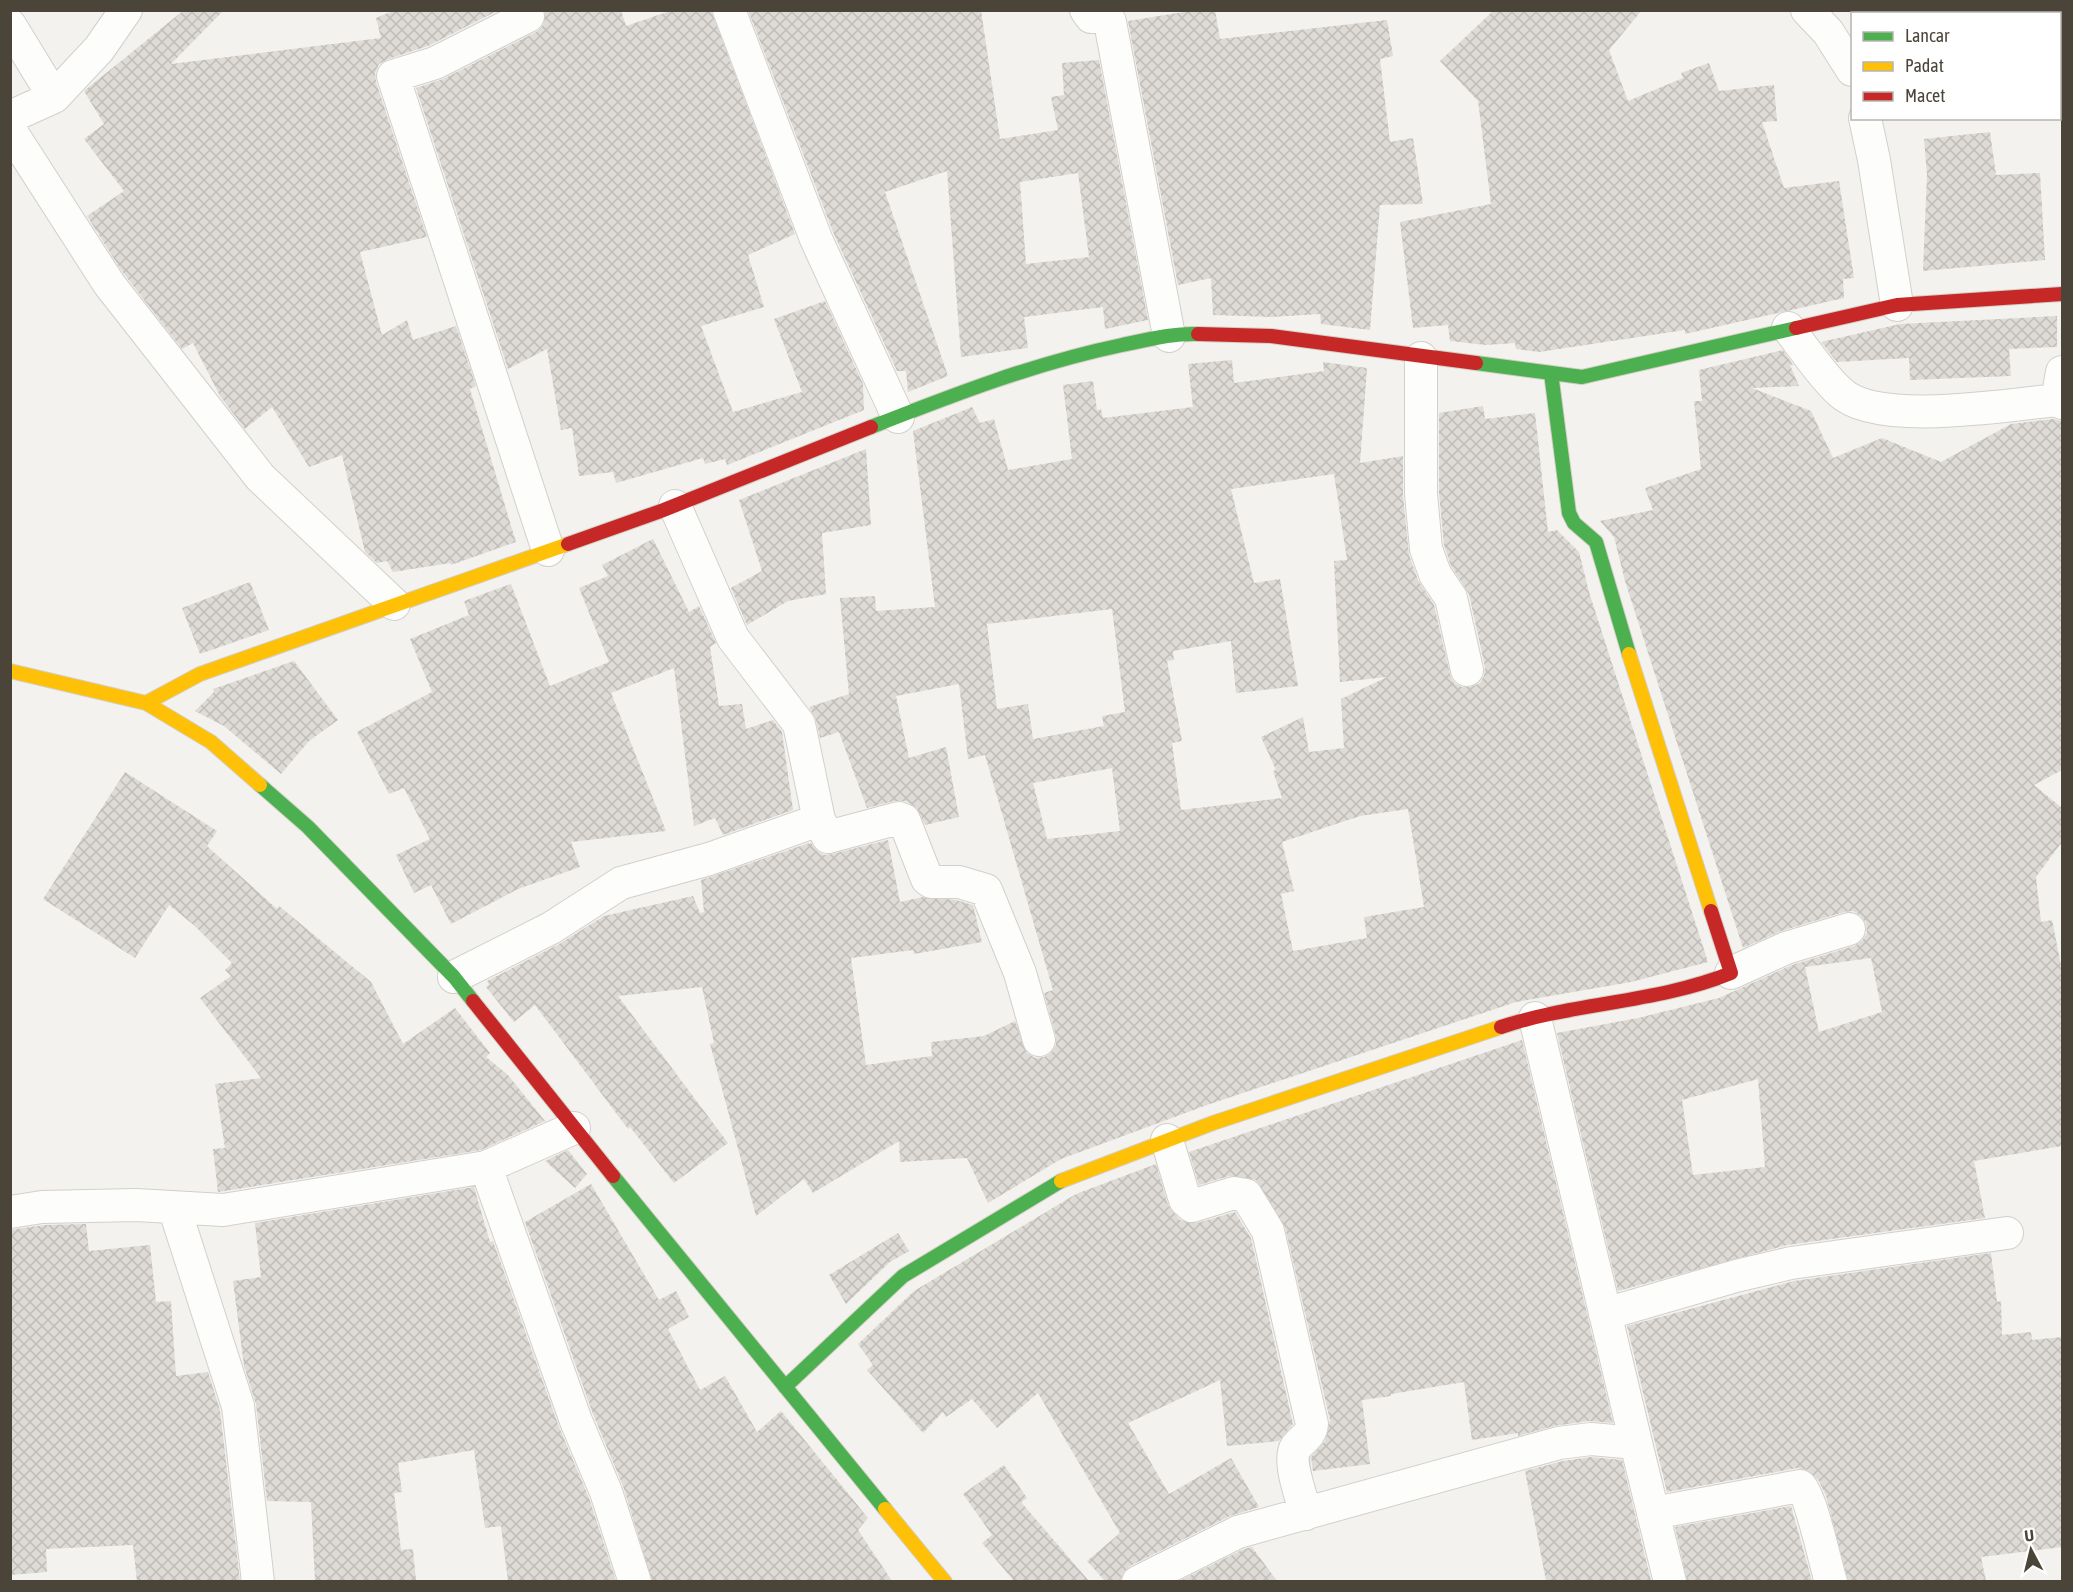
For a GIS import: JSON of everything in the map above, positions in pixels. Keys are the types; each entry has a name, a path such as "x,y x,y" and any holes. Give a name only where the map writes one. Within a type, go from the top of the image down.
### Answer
{"street":[{"path":"10,117 54,97 99,49 126,10"},
{"path":"729,10 816,239 898,417"},
{"path":"1086,10 1092,17 1101,17 1110,22 1168,336"},
{"path":"1807,10 1828,32 1851,68"},
{"path":"528,16 435,63 393,76 548,550"},
{"path":"10,25 54,97"},
{"path":"1865,120 1897,305"},
{"path":"10,130 109,284 260,477 394,604"},
{"path":"146,703 200,674 675,506 990,380 1097,350 1168,336 1271,336 1421,358 1582,377 1788,328 1897,305 2062,294"},
{"path":"1788,328 1841,394 1873,407 1916,413 2061,392"},
{"path":"1421,358 1421,494 1426,549 1435,574 1451,597 1467,670"},
{"path":"1551,373 1569,513 1574,523 1596,542 1606,586 1731,972"},
{"path":"675,506 733,638 755,670 799,724 819,820 828,837 899,818 904,820 927,879 931,882 959,882 986,890 1020,973 1038,1040"},
{"path":"10,671 146,703 211,742 308,826 454,977 574,1128 945,1581"},
{"path":"454,977 551,928 621,883 709,859 819,820"},
{"path":"786,1387 903,1276 1068,1177 1167,1140 1535,1018 1635,1000 1714,980 1786,948 1850,929"},
{"path":"1535,1018 1670,1581"},
{"path":"10,1212 42,1207 136,1205 223,1210 486,1167 574,1128"},
{"path":"1167,1140 1185,1200 1192,1206 1234,1193 1246,1195 1268,1231 1312,1424 1309,1435 1295,1448 1293,1460 1306,1514"},
{"path":"486,1167 576,1421 606,1492 635,1581"},
{"path":"174,1207 238,1406 258,1581"},
{"path":"1605,1314 1736,1276 1791,1263 2007,1233"},
{"path":"1138,1581 1238,1532 1559,1443 1591,1439 1636,1443"},
{"path":"1653,1513 1800,1486 1805,1490 1811,1507 1831,1581"}],"building":[{"path":"184,10 224,10 171,64 381,38 376,18 395,10 499,10 428,46 379,64 375,73 376,82 427,237 360,252 382,335 407,320 413,340 456,326 476,386 470,389 516,542 451,565 450,563 393,572 387,561 377,563 365,552 342,455 309,467 272,407 245,429 220,396 193,343 182,349 121,270 87,216 124,191 84,139 104,124 84,91"},
{"path":"545,10 621,10 626,26 673,10 711,10 795,234 748,255 764,307 701,326 733,412 802,392 774,319 825,301 863,384 864,410 727,465 725,459 705,464 703,458 616,483 613,472 579,476 572,428 561,430 547,349 508,369 416,88 443,79 536,32 543,25"},
{"path":"748,10 981,10 1000,139 1058,130 1051,97 1064,95 1062,63 1099,60 1148,320 1105,329 1103,307 1024,317 1028,348 961,357 947,171 885,192 948,376 908,392 906,371 897,371 833,232","holes":["1078,173 1089,257 1026,264 1020,182"]},
{"path":"1196,10 1215,10 1220,39 1387,20 1393,56 1380,59 1390,142 1413,138 1423,204 1380,205 1370,330 1321,324 1320,314 1272,317 1213,315 1211,278 1178,285 1128,21"},
{"path":"1494,10 1642,10 1609,50 1628,101 1683,78 1681,73 1709,63 1719,91 1774,85 1777,121 1762,122 1784,188 1839,181 1854,278 1843,279 1844,298 1685,334 1685,330 1539,352 1516,349 1515,343 1486,345 1450,341 1448,325 1413,328 1400,222 1491,204 1478,101 1440,61"},
{"path":"1990,132 1996,175 2040,173 2045,260 1923,271 1927,175 1924,139"},
{"path":"2057,316 2057,347 2009,349 2011,376 1910,380 1909,358 1837,362 1821,342 1900,324"},
{"path":"1783,350 1793,365 1790,365 1799,386 1752,388 1811,411 1833,458 1882,438 1941,462 2011,424 2053,419 2062,421 2062,770 2034,785 2062,808 2062,842 2036,877 2041,922 2052,920 2062,970 2062,1146 1974,1161 1985,1218 1787,1245 1618,1291 1557,1033 1638,1018 1719,998 1792,965 1854,946 1862,941 1867,933 1866,923 1861,916 1853,911 1844,912 1781,931 1743,948 1625,581 1614,537 1600,521 1653,510 1645,488 1701,469 1694,401 1702,401 1699,370","holes":["1871,958 1882,1012 1819,1032 1805,967","1758,1079 1765,1167 1693,1175 1682,1100"]},
{"path":"1232,360 1234,383 1324,371 1323,362 1367,368 1360,463 1403,456 1403,496 1409,555 1418,580 1434,605 1450,674 1454,683 1462,687 1471,687 1480,683 1485,667 1469,594 1451,566 1444,545 1439,493 1439,413 1483,406 1485,419 1535,413 1548,532 1557,530 1579,552 1589,592 1708,962 1631,982 1516,1002 1207,1105 1061,1159 988,1203 967,1158 900,1162 899,1141 813,1193 804,1179 756,1216 710,1044 714,1043 702,987 618,996 728,1143 674,1183 630,1127 628,1129 535,1005 514,1022 486,987 489,985 487,981 559,944 604,916 693,896 700,913 704,912 701,880 806,844 811,843 817,851 824,855 888,840 900,902 923,897 956,900 973,905 982,942 914,954 913,950 851,958 866,1065 932,1056 931,1042 984,1036 1015,1021 1027,1053 1035,1058 1051,1053 1056,1045 1056,1036 1044,993 1053,990 985,755 968,759 959,684 896,696 909,758 946,747 959,817 925,825 917,808 906,801 894,801 867,808 839,732 820,738 816,720 809,707 849,694 840,598 875,596 876,611 935,607 913,431 972,407 980,423 994,419 1008,470 1072,459 1063,385 1093,381 1097,410 1101,409 1103,418 1193,407 1188,364","holes":["1334,474 1347,560 1334,561 1340,682 1387,677 1341,699 1344,748 1309,752 1303,717 1261,737 1276,770 1273,771 1282,798 1181,810 1172,743 1182,741 1167,661 1174,660 1173,651 1231,641 1236,693 1298,686 1280,579 1254,583 1231,489","1112,609 1125,712 1102,716 1104,726 1033,739 1028,704 997,709 987,624","1112,768 1120,831 1047,839 1033,783","1408,809 1424,907 1364,917 1367,938 1293,951 1281,894 1294,891 1282,842 1360,816"]},
{"path":"866,449 871,525 822,533 826,594 788,601 747,625 731,588 762,571 739,500"},
{"path":"653,539 689,612 699,606 716,643 710,647 719,706 742,704 746,729 773,720 782,732 793,810 723,835 715,818 694,826 674,668 611,693 666,831 571,842 580,867 518,889 451,924 431,885 414,893 396,855 430,839 404,788 389,794 357,732 432,692 410,639 469,615 464,601 511,584 550,686 609,662 579,588 608,576 602,565"},
{"path":"250,582 269,630 200,654 182,608"},
{"path":"294,661 338,720 309,741 281,774 224,726 195,711 214,692 213,689"},
{"path":"125,772 217,831 207,846 277,909 279,906 371,982 403,1044 455,1008 490,1053 486,1057 508,1075 545,1121 481,1150 218,1192 213,1149 225,1148 215,1084 261,1078 200,998 231,976 225,970 232,963 195,926 169,905 135,958 43,899"},
{"path":"1522,1040 1613,1423 1589,1421 1554,1426 1518,1436 1518,1433 1472,1440 1464,1382 1362,1400 1370,1464 1313,1471 1311,1457 1325,1441 1330,1420 1285,1227 1256,1180 1229,1176 1199,1185 1189,1152"},
{"path":"568,1150 587,1174 575,1188 545,1161"},
{"path":"1156,1164 1168,1205 1180,1220 1197,1223 1235,1212 1251,1238 1293,1424 1279,1441 1227,1446 1220,1380 1128,1423 1169,1494 1231,1458 1259,1507 1230,1516 1130,1566 1123,1573 1120,1581 1105,1581 1087,1561 1120,1533 1038,1393 997,1428 972,1399 946,1417 943,1412 923,1433 867,1370 873,1365 858,1344 914,1291 1076,1194"},
{"path":"591,1184 659,1300 676,1291 689,1317 668,1329 700,1390 725,1376 757,1432 781,1411 868,1518 858,1530 892,1581 652,1581 623,1486 593,1414 525,1222"},
{"path":"474,1187 490,1242 493,1241 559,1427 589,1498 616,1581 508,1581 501,1526 485,1528 474,1450 398,1463 402,1492 394,1493 401,1550 413,1549 416,1581 315,1581 311,1502 267,1501 256,1404 244,1366 233,1281 261,1277 255,1223"},
{"path":"86,1224 89,1251 150,1245 156,1302 171,1301 176,1376 208,1372 220,1410 240,1581 137,1581 133,1545 46,1549 47,1572 10,1575 10,1230 44,1225"},
{"path":"898,1233 909,1251 890,1262 846,1304 829,1275"},
{"path":"1991,1253 1997,1302 2001,1301 2002,1335 2031,1332 2032,1340 2062,1337 2062,1547 1981,1557 1986,1581 1848,1581 1826,1496 1819,1481 1807,1470 1797,1468 1667,1492 1627,1326 1794,1281"},
{"path":"1591,1457 1622,1460 1651,1581 1546,1581 1525,1471 1563,1461"},
{"path":"1004,1465 1027,1498 1021,1502 1089,1581 1014,1581 982,1543 992,1535 963,1494"},
{"path":"1791,1506 1812,1581 1687,1581 1675,1527"},
{"path":"1252,1547 1277,1581 1179,1581 1244,1549"}],"traffic: fast":[{"path":"1476,363 1582,377 1796,328"},
{"path":"871,427 1026,370 1090,352 1150,339 1198,334"},
{"path":"1551,373 1569,513 1574,523 1596,542 1629,654"},
{"path":"260,785 308,827 454,977 473,1001"},
{"path":"613,1176 885,1509"},
{"path":"785,1387 903,1276 1061,1181"}],"traffic: slow":[{"path":"146,703 200,674 568,544"},
{"path":"1629,654 1711,911"},
{"path":"10,671 146,703 211,742 260,785"},
{"path":"1061,1181 1213,1123 1501,1027"},
{"path":"885,1509 945,1582"}],"traffic: jam":[{"path":"1796,328 1897,305 2062,294"},
{"path":"1198,334 1271,336 1476,363"},
{"path":"568,544 661,511 871,427"},
{"path":"1501,1027 1558,1012 1674,991 1731,973 1711,911"},
{"path":"473,1001 613,1176"}]}
